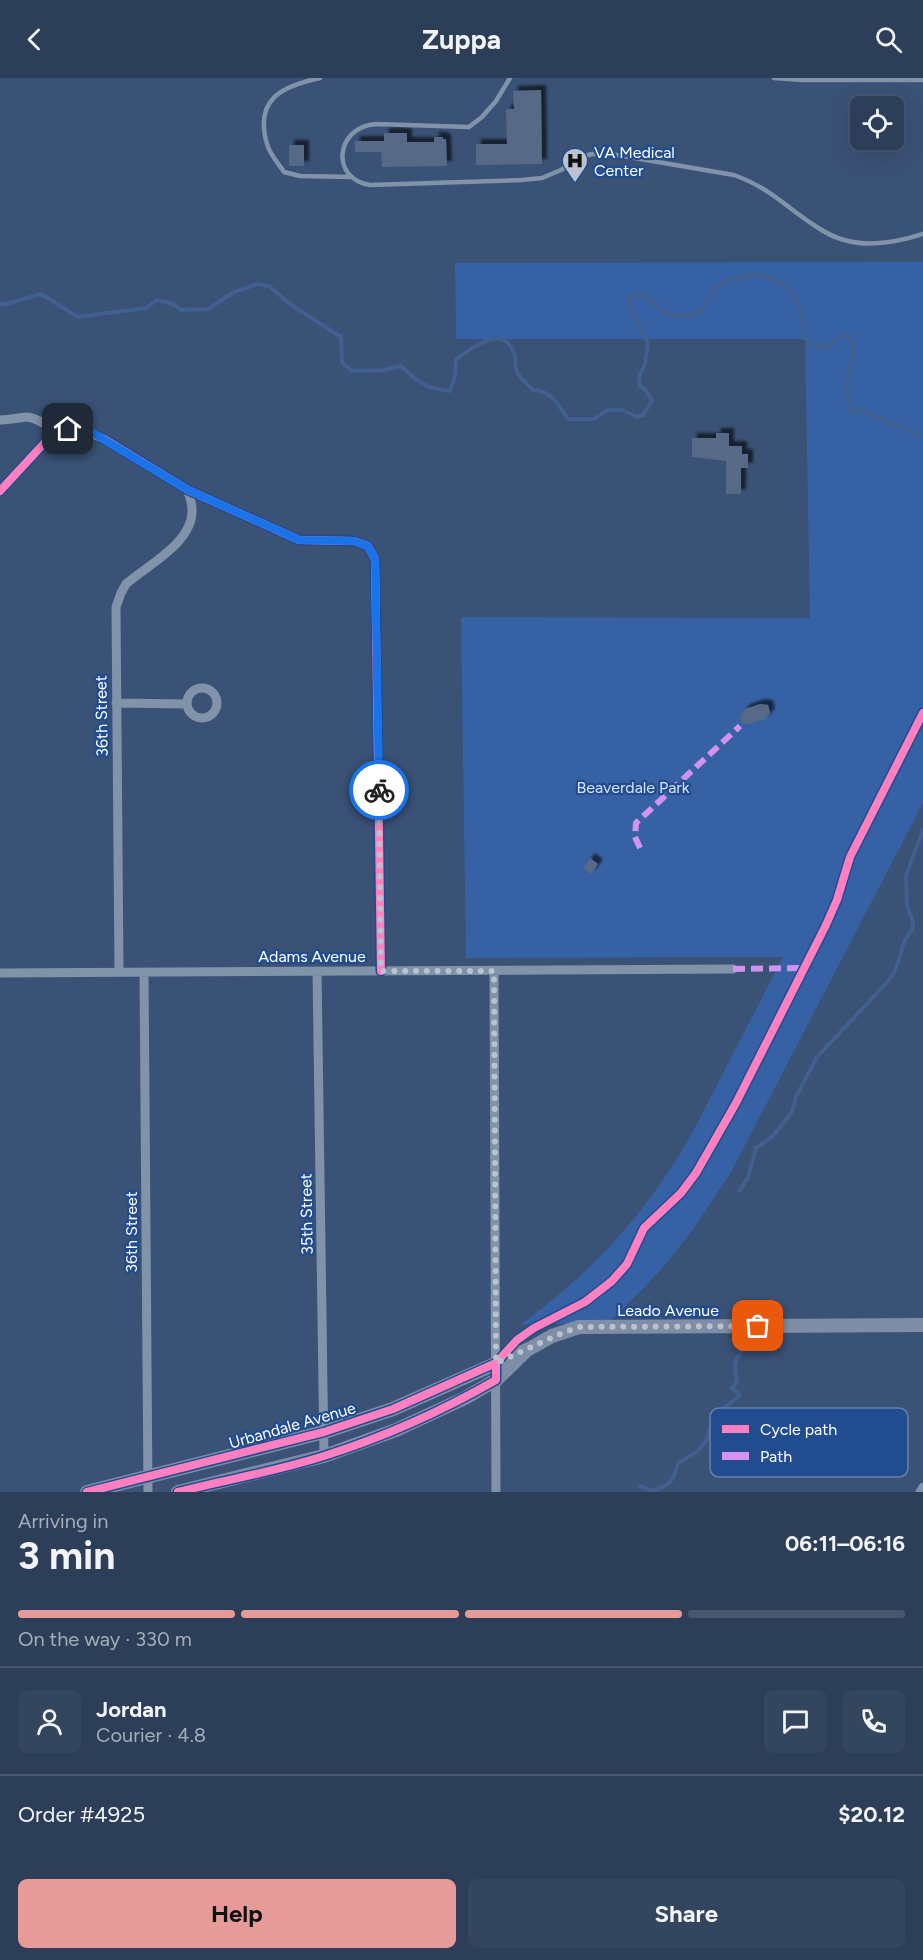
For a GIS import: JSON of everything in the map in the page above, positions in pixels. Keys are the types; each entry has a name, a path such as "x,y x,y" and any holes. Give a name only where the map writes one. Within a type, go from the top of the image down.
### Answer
{"street":[{"path":"0,420 27,417 41,421 58,433"},
{"path":"0,491 49,438 68,429 88,430 188,490 299,540 362,542 368,546 375,559 381,971"},
{"name":"36th Street","path":"119,972 116,607 126,584 177,544 186,533 193,507 188,490"},
{"path":"116,703 187,704"},
{"name":"Adams Avenue","path":"0,973 733,969"},
{"name":"35th Street","path":"317,971 324,1456"},
{"path":"494,971 496,1492"},
{"name":"36th Street","path":"144,972 148,1492"},
{"name":"Leado Avenue","path":"592,1327 923,1325"},
{"name":"Urbandale Avenue","path":"87,1492 324,1432 393,1409 529,1349 552,1336 579,1327 592,1327"},
{"name":"Urbandale Avenue","path":"178,1492 324,1456 396,1430 465,1398 496,1380 529,1349"},
{"path":"920,1492 923,1487"}],"lane":[{"path":"320,78 281,90 267,104 264,123 267,145 284,172 300,176 352,177"},
{"path":"510,78 489,109 469,127 376,124 357,129 350,135 343,152 346,170 359,182 370,185 522,180 542,178 561,170 581,157 592,154 611,154 734,176 753,182 773,194 820,230 862,244 882,244 923,234"},
{"path":"774,78 922,80"}],"green space":[{"name":"Beaverdale Park","path":"923,262 923,803 731,1172 694,1228 644,1288 607,1324 521,1324 581,1275 617,1239 649,1199 694,1130 783,957 466,958 461,617 810,618 805,339 456,339 455,263"}],"building":[{"path":"541,90 542,164 476,165 476,144 507,144 506,109 514,109 513,91"},
{"path":"384,133 407,133 407,142 434,142 434,137 443,137 446,139 447,166 382,167 381,152 355,152 355,141 384,141"},
{"path":"289,145 304,145 304,166 289,166"},
{"path":"716,433 729,433 729,446 742,446 742,454 748,454 748,468 741,468 741,494 726,494 726,461 692,457 692,438 716,438"},
{"path":"760,704 768,705 770,713 765,719 749,724 742,723 740,716 745,709"},
{"path":"590,858 598,864 591,874 583,868"}],"waterway":[{"path":"0,304 41,294 78,317 146,308 157,300 173,304 181,310 208,309 234,292 258,284 269,286 290,304 341,337 342,362 352,371 384,370 401,366 423,384 450,391 455,376 456,360 484,342 497,339 505,341 512,348 517,372 522,379 533,390 550,396 568,419 594,419 608,410 622,410 637,417 643,415 652,401 648,393 640,386 639,376 645,364 648,343 630,309 630,296 644,294 669,315 682,316 702,311 716,287 727,281 756,274 786,285 796,298 804,324 803,337 819,348 828,346 842,335 850,337 854,354 846,390 852,412 862,411 923,437"},
{"path":"739,1191 748,1178 756,1148 772,1137 792,1112 796,1097 817,1057 895,971 905,940 913,928 907,906 906,875 923,830"},
{"path":"724,1408 740,1395 732,1388 737,1381 736,1360 743,1348"},
{"path":"640,1486 652,1491 667,1484 673,1478 678,1463 698,1451 706,1441 710,1428"}],"marked path":[{"path":"640,848 635,837 636,823 740,726"},
{"path":"733,969 804,968"}],"cycle path":[{"path":"0,491 49,438 68,429 80,429 104,439 188,490 299,540 354,541 368,546 375,559 381,971"},
{"path":"87,1492 324,1432 393,1409 496,1363 517,1340 534,1328 585,1302 612,1281 627,1264 644,1228 681,1193 696,1173 736,1103 826,925 837,900 850,857 923,713"},
{"path":"178,1492 306,1461 391,1432 434,1413 496,1380 496,1363"}],"way so far":[{"path":"379,790 381,971 494,971 496,1363 552,1336 579,1327 758,1326"}],"place":[{"name":"VA Medical Center","path":"575,184"}],"route":[{"path":"68,429 88,430 188,490 299,540 354,541 368,546 375,559 379,790"}]}
